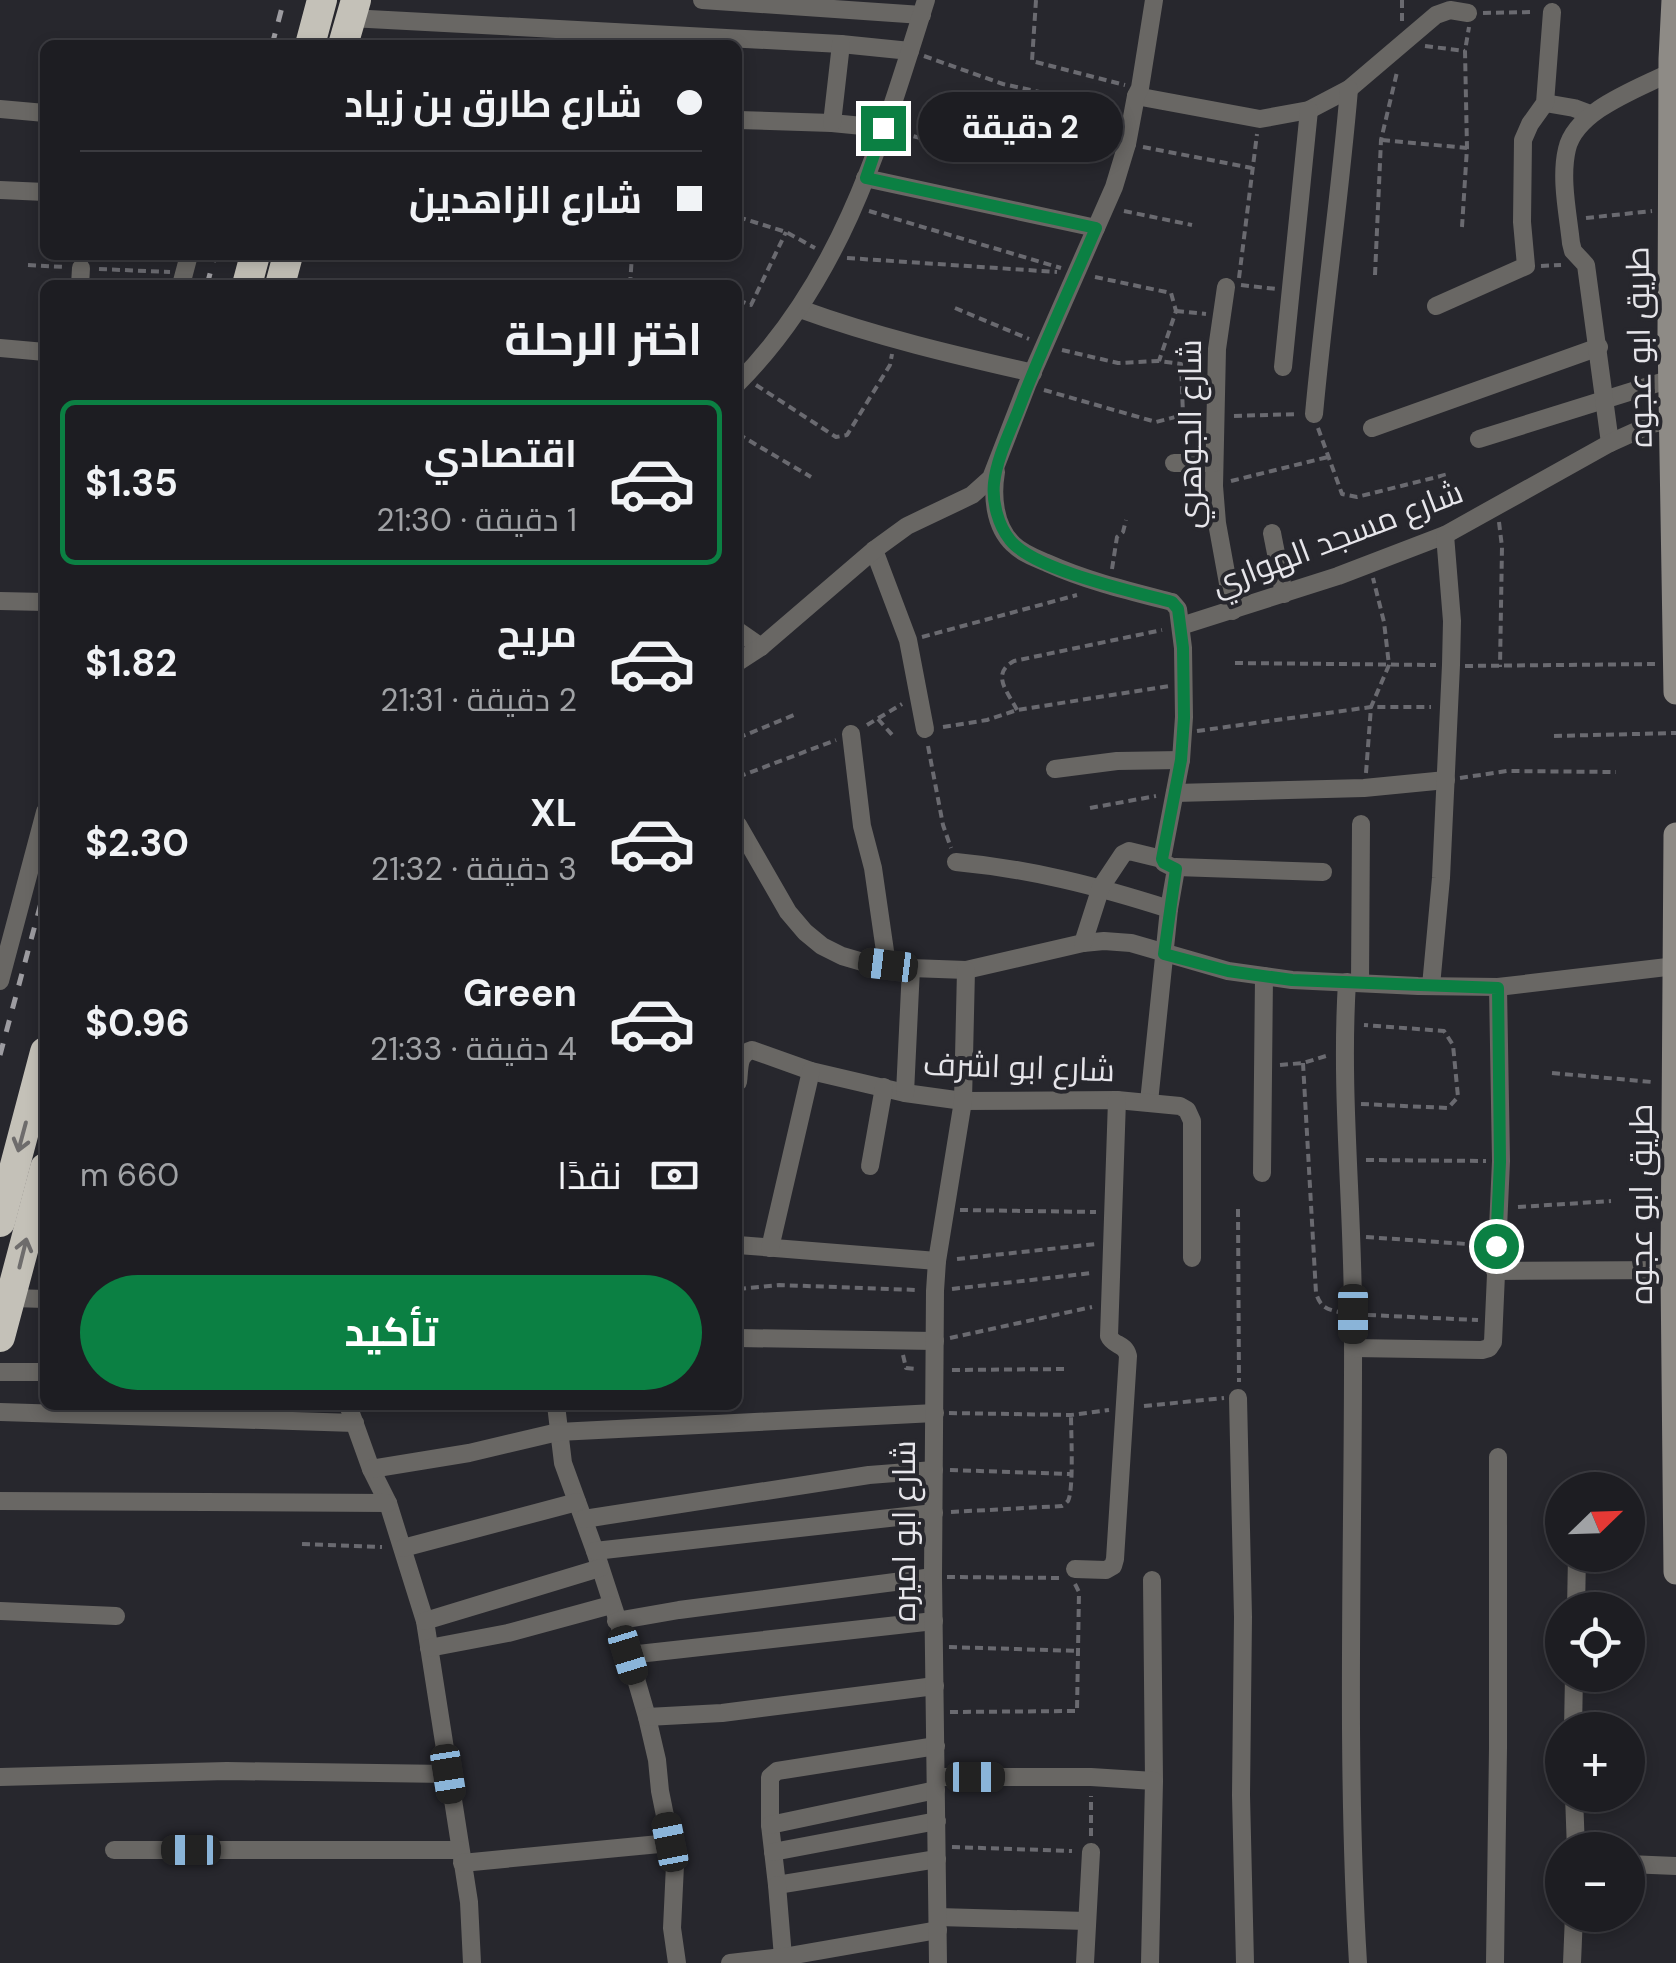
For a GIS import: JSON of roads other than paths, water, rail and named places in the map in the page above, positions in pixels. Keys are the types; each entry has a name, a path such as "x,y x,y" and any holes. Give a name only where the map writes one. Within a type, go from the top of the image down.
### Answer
{"highway":[{"path":"311,40 322,0"},
{"path":"0,1222 40,1071"},
{"path":"0,1337 40,1191"}],"street":[{"path":"702,0 924,7 866,178 831,257 800,309 742,377"},
{"path":"1148,1102 1183,733 1184,683 1178,609 1172,602 1109,586 1038,559 1011,542 1001,526 993,488 997,466 1030,379 1106,208 1127,144 1154,0"},
{"name":"طريق ابو عجوه","path":"1674,0 1670,208 1676,692"},
{"path":"1136,99 1260,119 1309,110 1349,89 1442,12 1468,13"},
{"path":"1436,306 1526,266 1523,140 1545,102 1552,12"},
{"path":"350,21 841,44 910,52"},
{"path":"832,123 841,44"},
{"path":"1610,443 1586,265 1571,247 1566,151 1570,139 1590,114 1672,63"},
{"path":"1314,414 1349,89"},
{"path":"1545,102 1590,114"},
{"path":"0,109 40,113"},
{"path":"1283,367 1309,110"},
{"path":"970,119 1127,144"},
{"path":"742,120 883,128"},
{"path":"866,178 1096,228"},
{"path":"0,190 40,192"},
{"name":"شارع الجوهري","path":"1232,286 1220,315 1214,486 1233,610"},
{"path":"800,309 1030,379"},
{"path":"1372,428 1598,346"},
{"path":"0,348 40,352"},
{"path":"1479,439 1671,379"},
{"name":"شارع مسجد الهواري","path":"1181,626 1284,594 1445,535 1610,443 1652,424 1673,420"},
{"path":"1174,463 1214,463"},
{"path":"742,659 907,526 984,487 997,466"},
{"path":"1272,534 1284,594"},
{"path":"1432,986 1441,878 1452,621 1445,535"},
{"path":"874,550 908,640 925,729"},
{"path":"0,601 40,602"},
{"path":"742,634 761,647"},
{"path":"851,734 862,826 873,868 888,965"},
{"path":"1055,769 1117,761 1181,760"},
{"path":"1176,793 1364,788 1446,780"},
{"path":"1358,1963 1352,1867 1352,1236 1343,1052 1344,1024 1354,983 1361,824"},
{"path":"0,981 40,831"},
{"path":"742,832 788,912 805,932 842,956 888,965 966,970 1104,941 1130,943 1228,971 1354,983 1498,988 1676,966"},
{"name":"طريق ابو عجوه","path":"1676,835 1676,1572"},
{"path":"1082,943 1101,887 1126,852 1169,863 1323,872"},
{"path":"956,862 1029,871 1101,887 1169,910"},
{"path":"905,1092 912,968"},
{"name":"شارع ابو اميره","path":"938,1963 933,1577 935,1290 963,1101 966,970"},
{"path":"1262,1173 1264,976"},
{"path":"1353,1348 1486,1350 1492,1342 1500,1162 1498,988"},
{"name":"شارع ابو اشرف","path":"742,1055 752,1050 811,1071 963,1101 1117,1100 1180,1106 1190,1114 1192,1122 1192,1258"},
{"path":"770,1248 811,1071"},
{"path":"870,1166 884,1088"},
{"path":"1075,1569 1106,1570 1114,1563 1128,1356 1126,1349 1108,1336 1117,1100"},
{"path":"742,1245 937,1261"},
{"path":"1494,1271 1673,1270"},
{"path":"12,1298 40,1300"},
{"path":"742,1338 935,1342"},
{"path":"0,1372 40,1372"},
{"path":"1238,1398 1245,1963"},
{"path":"556,1410 563,1463 598,1560 658,1760 660,1791 675,1864 672,1928 677,1963"},
{"path":"0,1412 352,1414 404,1548 424,1621 469,1902 472,1963"},
{"path":"372,1470 558,1432 934,1413"},
{"path":"1495,1963 1498,1457"},
{"path":"404,1548 580,1510 934,1470"},
{"path":"0,1501 388,1504"},
{"path":"424,1621 598,1560 934,1513"},
{"path":"429,1648 614,1613 679,1610 933,1577"},
{"path":"1150,1963 1154,1781 1152,1580"},
{"path":"0,1611 116,1616"},
{"path":"628,1655 934,1621"},
{"path":"648,1717 722,1713 935,1686"},
{"path":"783,1957 770,1825 770,1777 777,1771 936,1746"},
{"path":"0,1777 227,1770 448,1774"},
{"path":"770,1825 936,1784 1091,1776 1154,1781"},
{"path":"773,1852 937,1821"},
{"path":"114,1850 461,1856 670,1842"},
{"path":"1084,1963 1091,1852"},
{"path":"777,1885 937,1853"},
{"path":"1645,1865 1676,1866"},
{"path":"730,1963 783,1957 938,1923 1087,1921"},
{"path":"1572,1963 1573,1932"}],"railway":[{"path":"273,40 284,0"},
{"path":"208,280 214,260"},
{"path":"0,1055 40,907"}]}
